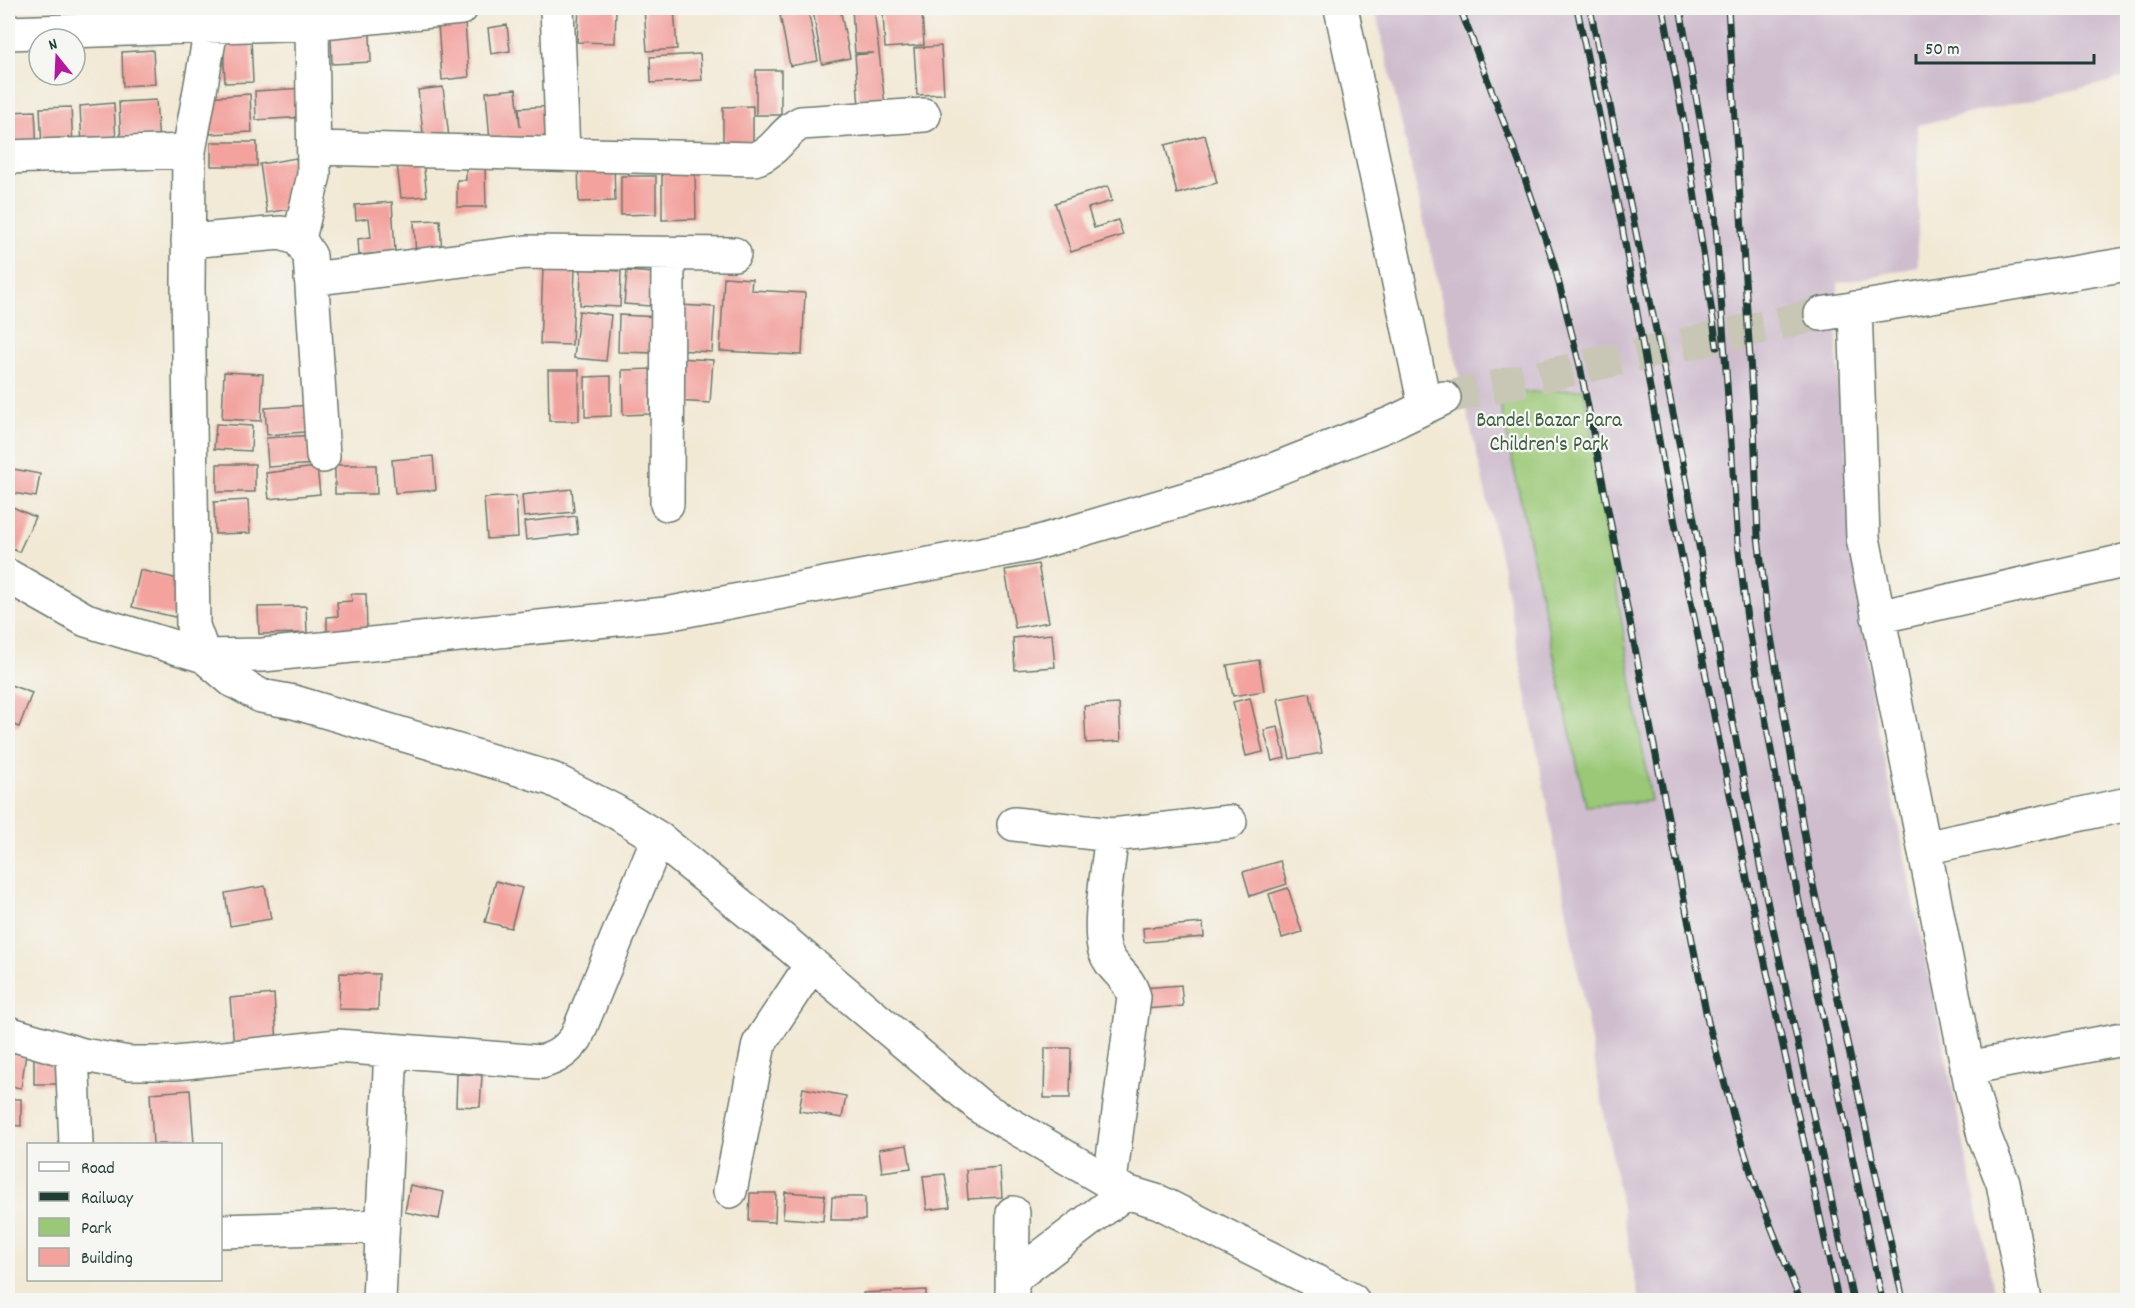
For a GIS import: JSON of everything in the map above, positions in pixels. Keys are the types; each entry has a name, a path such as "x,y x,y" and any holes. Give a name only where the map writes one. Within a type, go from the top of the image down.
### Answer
{"street":[{"path":"8,33 212,24 312,23 418,10 461,8"},
{"path":"558,8 562,152"},
{"path":"10,586 86,620 204,656 263,655 666,614 1029,544 1240,483 1392,423 1435,402 1341,8"},
{"path":"299,239 314,175 312,23"},
{"path":"212,24 189,151 193,626 204,656 232,680 261,696 294,702 552,779 616,812 658,838 982,1108 1118,1186 1159,1202 1319,1293 1352,1300"},
{"path":"314,148 562,152 754,159 766,156 791,128 801,123 924,115"},
{"path":"8,157 189,151"},
{"path":"188,241 281,233 299,239 309,256 323,456"},
{"path":"311,279 526,252 734,254"},
{"path":"667,504 668,254"},
{"path":"1821,314 2127,264"},
{"path":"1855,308 1863,538 1967,1068 1984,1135 2003,1183 2025,1300"},
{"path":"1878,617 2127,560"},
{"path":"1924,848 2127,804"},
{"path":"1014,824 1112,835 1230,822"},
{"path":"1012,1290 1118,1186 1134,997 1131,984 1110,962 1104,948 1103,916 1112,835"},
{"path":"8,1032 72,1052 129,1063 176,1063 338,1046 541,1062 554,1059 566,1051 576,1038 658,838"},
{"path":"730,1191 759,1044 812,964"},
{"path":"1967,1068 2127,1038"},
{"path":"379,1300 391,1050"},
{"path":"72,1052 76,1143"},
{"path":"1012,1290 1013,1213"},
{"path":"222,1231 382,1226"}],"shaded area":[{"path":"1375,8 2127,8 2127,78 1918,125 1918,267 1838,283 1837,355 1873,703 1996,1300 1639,1300 1503,569"}],"green space":[{"name":"Bandel Bazar Para Children's Park","path":"1584,389 1651,801 1586,806 1498,394"}],"building":[{"path":"144,8 179,8 179,13 144,14"},
{"path":"579,8 616,9 615,43 577,42"},
{"path":"644,8 674,8 677,49 647,51"},
{"path":"840,8 850,58 822,64 813,11"},
{"path":"852,8 874,8 885,105 859,107 855,55 874,53 855,53"},
{"path":"808,10 818,61 790,66 780,15"},
{"path":"922,12 924,45 885,48 883,14"},
{"path":"465,22 469,77 442,80 438,24"},
{"path":"507,25 510,51 491,54 488,28"},
{"path":"370,34 371,62 332,64 331,36"},
{"path":"251,39 253,82 225,83 223,40"},
{"path":"941,46 944,94 917,95 914,48"},
{"path":"153,50 155,84 123,86 122,52"},
{"path":"700,54 702,80 651,83 650,57"},
{"path":"756,70 781,70 781,115 756,115"},
{"path":"443,87 450,146 425,149 418,90"},
{"path":"305,88 306,117 256,120 255,91"},
{"path":"516,89 520,127 519,108 556,106 558,135 490,142 486,92"},
{"path":"250,94 252,132 210,134 208,97"},
{"path":"156,100 159,143 121,145 119,102"},
{"path":"114,103 116,144 82,146 80,106"},
{"path":"753,106 753,151 723,151 723,107"},
{"path":"71,107 73,147 42,149 40,108"},
{"path":"35,111 37,150 8,152 8,112"},
{"path":"1205,135 1217,183 1177,194 1165,145"},
{"path":"211,142 257,142 257,166 211,166"},
{"path":"296,158 304,207 267,213 260,164"},
{"path":"423,161 427,196 401,198 397,164"},
{"path":"614,161 615,201 579,202 578,162"},
{"path":"466,166 485,166 486,207 457,207 457,180 466,180"},
{"path":"695,171 696,219 662,220 662,172"},
{"path":"621,176 656,176 656,214 621,215"},
{"path":"1108,186 1112,201 1088,208 1094,228 1118,220 1123,235 1071,252 1055,203"},
{"path":"392,202 395,252 359,255 358,239 371,237 369,218 356,220 355,205"},
{"path":"440,220 442,256 416,258 414,221"},
{"path":"543,267 575,269 572,345 540,344"},
{"path":"581,269 621,271 620,307 580,305"},
{"path":"627,271 667,274 664,307 624,304"},
{"path":"724,277 752,279 751,290 805,293 802,355 720,351"},
{"path":"679,305 715,307 712,352 677,350"},
{"path":"579,311 611,315 606,361 574,358"},
{"path":"619,315 660,317 658,353 618,352"},
{"path":"676,358 713,360 710,403 674,401"},
{"path":"657,369 657,400 650,400 650,414 623,415 622,370"},
{"path":"548,370 579,370 579,421 549,421"},
{"path":"224,372 263,374 261,421 222,419"},
{"path":"611,376 611,416 585,417 585,377"},
{"path":"314,405 316,431 267,435 265,408"},
{"path":"216,424 252,426 251,451 214,449"},
{"path":"315,435 317,464 268,467 266,438"},
{"path":"433,456 436,490 395,493 392,460"},
{"path":"217,464 255,464 255,492 217,492"},
{"path":"335,465 376,465 377,494 335,494"},
{"path":"317,467 320,494 269,499 266,473"},
{"path":"8,468 40,474 36,497 8,492"},
{"path":"572,489 574,512 524,517 522,495"},
{"path":"516,496 518,537 487,539 484,498"},
{"path":"248,500 250,533 215,534 214,502"},
{"path":"8,505 35,517 19,552 8,547"},
{"path":"576,516 578,534 526,540 524,522"},
{"path":"1038,564 1049,622 1015,628 1005,570"},
{"path":"140,570 187,581 179,618 132,607"},
{"path":"351,594 366,594 367,633 327,634 327,617 338,616 337,602 352,601"},
{"path":"306,606 307,633 259,634 258,607"},
{"path":"1052,634 1055,667 1015,670 1013,638"},
{"path":"1259,660 1264,691 1233,696 1227,665"},
{"path":"8,684 32,693 19,727 8,723"},
{"path":"1310,693 1322,753 1290,759 1278,699"},
{"path":"1250,698 1263,752 1246,756 1233,702"},
{"path":"1119,704 1121,741 1086,743 1084,706"},
{"path":"1278,727 1285,758 1272,761 1264,730"},
{"path":"1280,861 1287,884 1250,896 1243,872"},
{"path":"496,881 522,888 511,928 485,922"},
{"path":"265,886 271,919 230,926 225,893"},
{"path":"1288,888 1302,932 1282,938 1269,894"},
{"path":"1203,923 1204,937 1144,942 1143,928"},
{"path":"340,973 379,974 378,1010 339,1009"},
{"path":"1181,985 1183,1006 1145,1009 1143,988"},
{"path":"274,994 277,1044 234,1047 230,998"},
{"path":"8,1038 28,1041 21,1088 8,1086"},
{"path":"1045,1048 1071,1048 1070,1098 1044,1098"},
{"path":"34,1054 66,1054 66,1084 34,1084"},
{"path":"457,1074 482,1075 480,1107 456,1106"},
{"path":"803,1088 846,1096 842,1118 799,1111"},
{"path":"190,1090 194,1143 153,1143 150,1093"},
{"path":"8,1099 21,1099 21,1126 8,1125"},
{"path":"907,1145 911,1168 882,1172 879,1149"},
{"path":"1000,1167 1002,1197 968,1199 966,1170"},
{"path":"945,1174 950,1207 927,1210 923,1176"},
{"path":"410,1185 444,1192 439,1219 405,1212"},
{"path":"785,1192 825,1195 823,1221 783,1218"},
{"path":"750,1193 776,1193 775,1222 749,1221"},
{"path":"832,1197 865,1197 865,1220 831,1220"},
{"path":"926,1290 926,1300 864,1300 863,1293"}],"tunnel":[{"path":"1444,398 1821,314"}],"railway":[{"path":"1460,8 1522,170 1554,264 1580,366 1708,1022 1735,1122 1757,1191 1800,1300"},
{"path":"1577,8 1622,226 1664,469 1751,898 1838,1300"},
{"path":"1590,8 1682,457 1765,891 1853,1300"},
{"path":"1663,8 1684,123 1717,347"},
{"path":"1680,8 1714,197 1738,543 1747,619 1798,897 1882,1300"},
{"path":"1728,8 1754,422 1758,537 1768,619 1812,880 1903,1300"}]}
